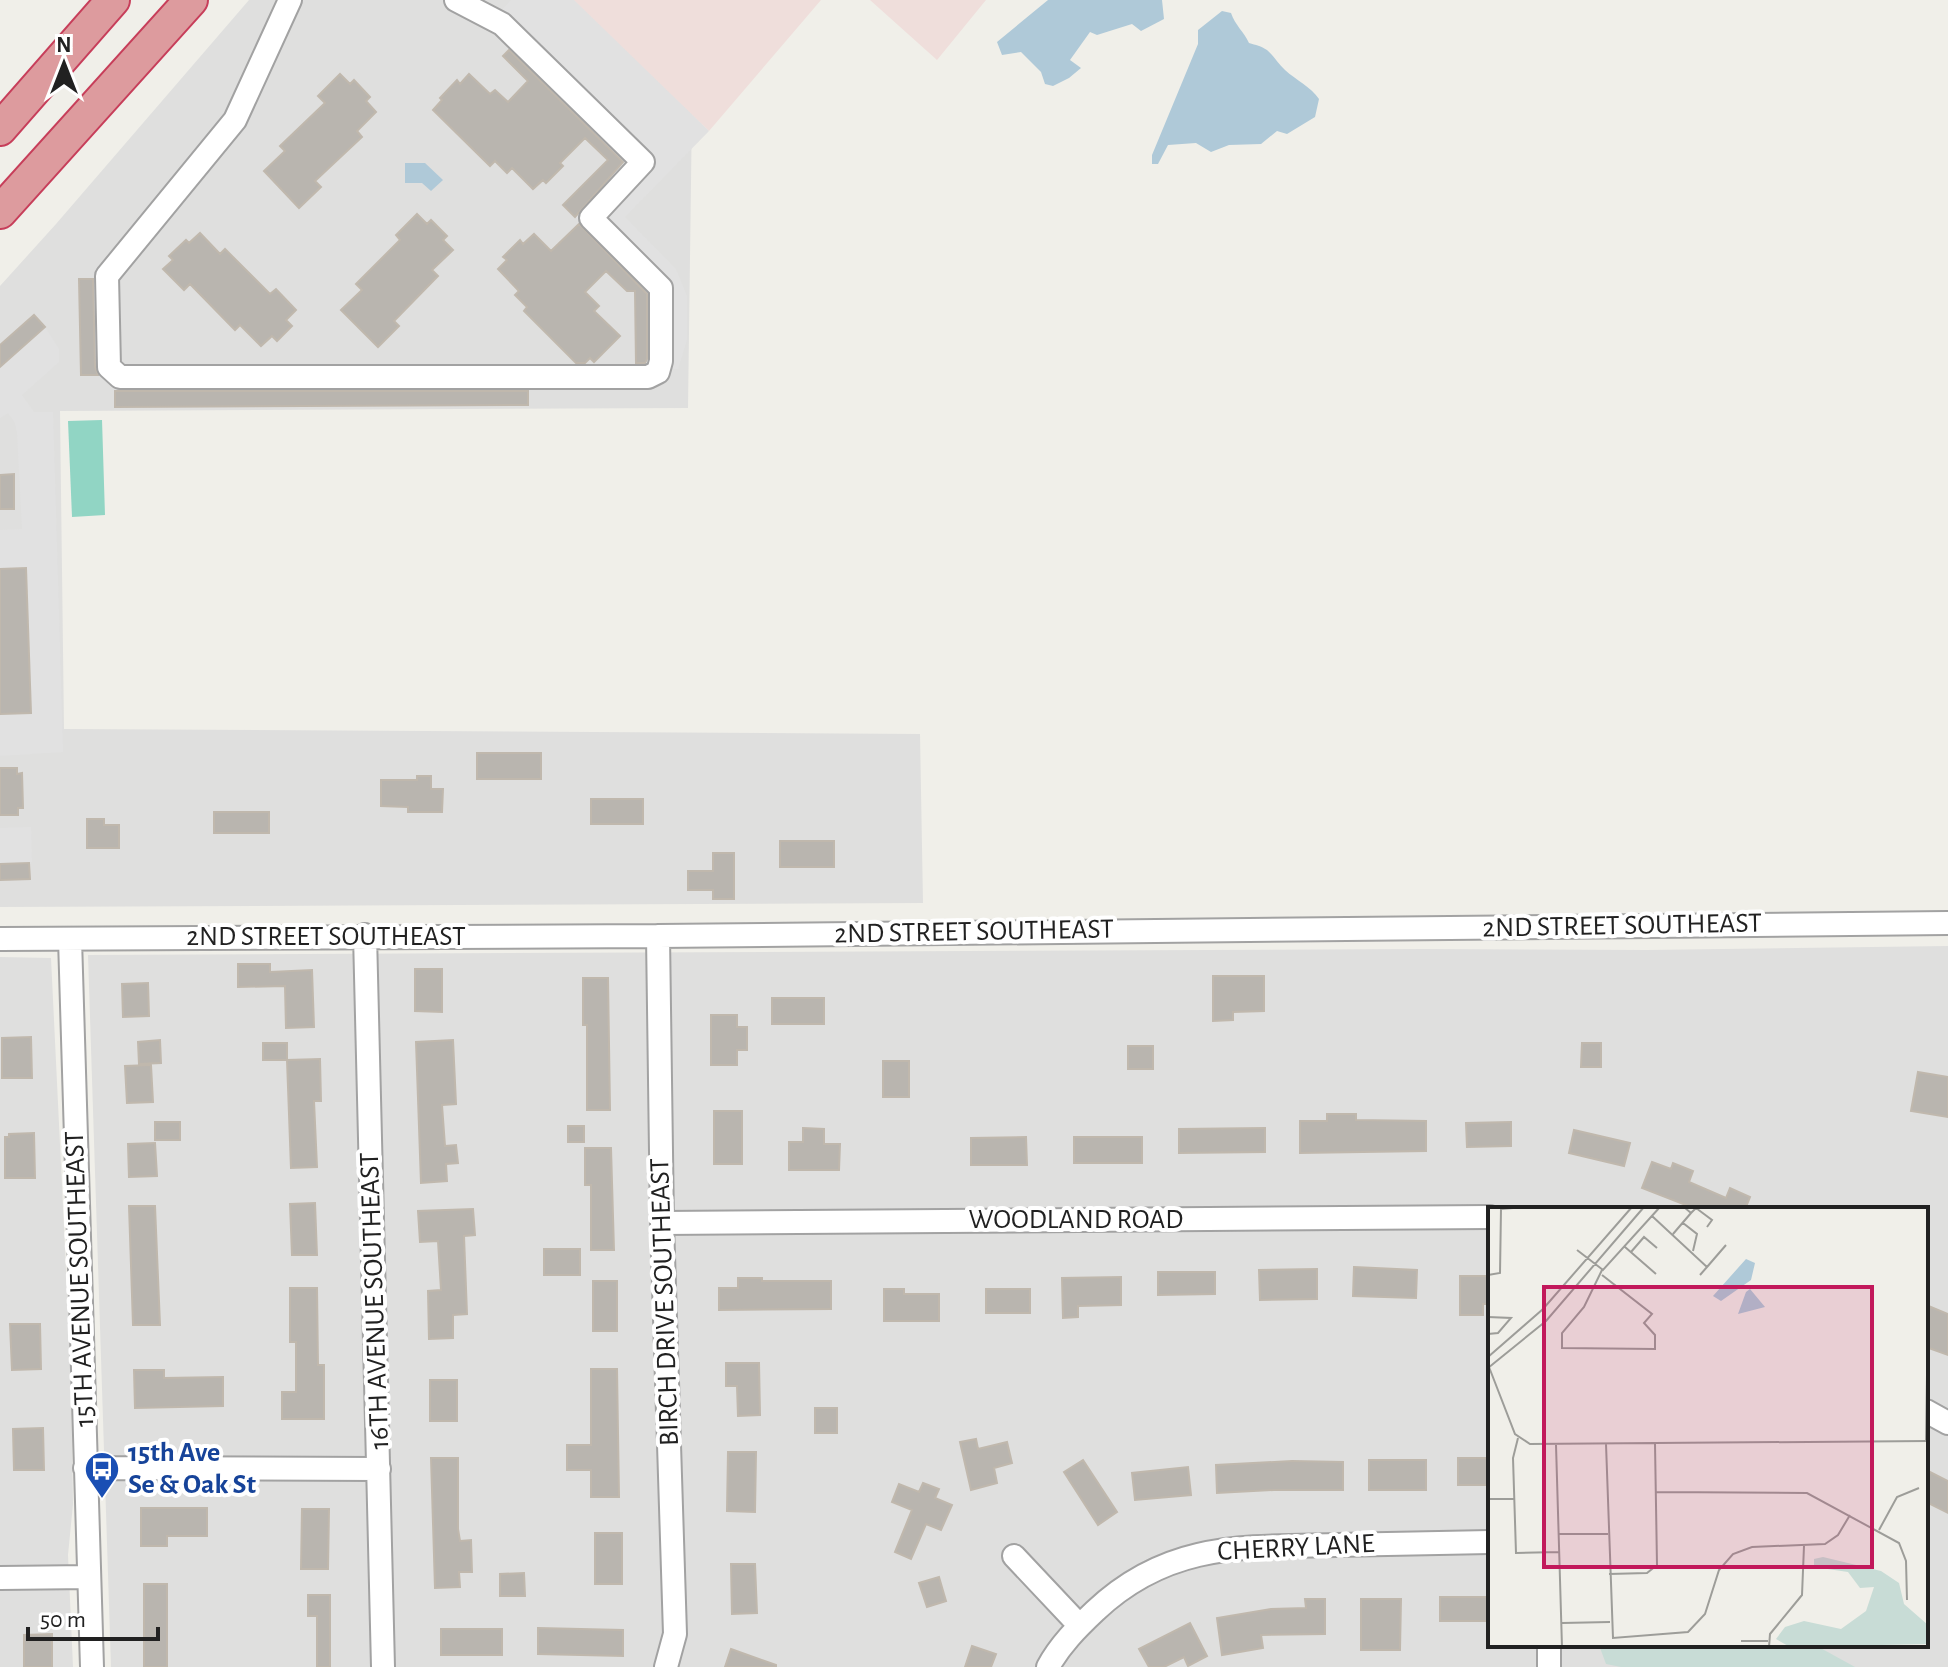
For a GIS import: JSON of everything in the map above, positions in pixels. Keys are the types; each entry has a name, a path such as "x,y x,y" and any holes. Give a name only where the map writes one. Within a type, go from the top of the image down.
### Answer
{"highway":[{"path":"0,129 113,0"},
{"path":"0,212 191,0"}],"street":[{"path":"290,0 235,120 107,276 109,367 120,377 150,378 279,375 648,377 658,372 661,361 661,288 591,218 643,162 502,24 456,0"},
{"name":"2ND STREET SOUTHEAST","path":"0,939 658,936 1948,923"},
{"name":"16TH AVENUE SOUTHEAST","path":"365,935 383,1667"},
{"name":"BIRCH DRIVE SOUTHEAST","path":"658,936 662,1223 675,1634 666,1667"},
{"name":"15TH AVENUE SOUTHEAST","path":"70,939 92,1667"},
{"name":"WOODLAND ROAD","path":"662,1223 1488,1217"},
{"path":"1928,1412 1948,1423"},
{"path":"85,1468 379,1469"},
{"name":"CHERRY LANE","path":"1048,1667 1079,1625 1123,1587 1172,1562 1200,1553 1268,1547 1488,1542"},
{"path":"1014,1556 1079,1625"},
{"path":"0,1578 89,1577"}],"shaded area":[{"path":"249,0 575,0 692,107 688,408 60,411 64,729 920,734 923,903 0,907 0,286"},
{"path":"511,0 574,0 709,131 625,217 676,269 687,296 687,340 678,369 653,369 650,290 575,217 632,161 491,22"},
{"path":"570,0 821,0 709,131"},
{"path":"870,0 986,0 937,60"},
{"path":"45,327 59,349 59,362 22,395 34,412 53,412 63,752 0,756 0,714 31,712 26,569 0,569 0,530 22,529 17,433 8,413 0,418 0,367"},
{"path":"31,827 32,862 0,864 0,828"},
{"path":"1948,946 1948,1667 111,1667 88,955"},
{"path":"0,957 51,958 71,1373 73,1504 68,1555 73,1667 0,1667"},
{"path":"1600,1647 1819,1647 1855,1667 1621,1667 1606,1664"}],"green space":[{"path":"102,420 105,515 72,517 68,421"}],"water":[{"path":"1048,0 1162,0 1164,19 1141,31 1132,24 1097,35 1090,32 1070,60 1081,68 1053,86 1045,84 1041,72 1021,52 1002,55 997,42"},
{"path":"1222,11 1231,13 1249,43 1267,50 1285,70 1316,95 1319,99 1315,117 1287,134 1277,131 1261,144 1229,145 1211,152 1196,143 1168,145 1158,164 1152,164 1152,155 1198,44 1198,30"},
{"path":"405,163 425,163 443,180 431,191 422,183 405,183"}],"building":[{"path":"509,50 623,162 575,217 563,205 608,160 585,138 560,163 563,166 546,183 543,180 533,189 512,168 507,173 495,161 490,166 433,110 457,80 460,84 469,74 490,94 495,90 508,102 528,81 503,56"},
{"path":"340,74 350,84 354,80 370,97 366,101 376,112 357,131 362,137 315,181 321,187 299,208 264,171 285,151 280,146 325,103 318,96"},
{"path":"417,214 427,224 431,220 447,236 443,240 453,250 432,270 438,276 394,321 399,326 378,347 341,310 362,290 356,284 400,240 396,235"},
{"path":"579,224 647,294 645,363 636,363 635,291 627,291 606,271 585,292 599,306 594,311 620,336 594,362 590,358 585,363 576,363 524,311 527,307 515,295 519,291 498,269 507,260 503,257 520,240 523,244 534,234 551,251"},
{"path":"200,233 220,254 225,249 270,294 276,289 296,310 286,320 292,326 277,341 272,336 261,346 240,325 235,330 190,284 184,290 163,269 173,260 169,256 186,240 189,243"},
{"path":"79,279 93,279 95,367 98,375 81,375"},
{"path":"34,315 45,327 0,367 0,345"},
{"path":"115,391 528,391 528,405 115,407"},
{"path":"14,474 14,509 0,509 0,475"},
{"path":"26,568 31,713 0,714 0,569"},
{"path":"477,753 541,753 541,779 477,779"},
{"path":"0,768 17,768 17,774 22,773 23,808 18,808 18,815 0,815"},
{"path":"417,776 431,776 431,789 443,789 442,812 408,812 408,807 381,806 381,780 417,780"},
{"path":"591,799 643,799 643,824 591,824"},
{"path":"214,812 269,812 269,833 214,833"},
{"path":"87,819 104,819 104,825 119,825 119,848 87,848"},
{"path":"780,841 834,841 834,867 780,867"},
{"path":"713,853 734,853 734,899 713,899 713,890 688,890 688,871 713,871"},
{"path":"29,863 30,879 0,880 0,864"},
{"path":"238,964 270,964 270,972 312,970 314,1027 286,1028 285,986 238,987"},
{"path":"415,969 442,969 442,1012 415,1011"},
{"path":"1213,976 1264,976 1264,1011 1233,1012 1233,1020 1213,1021"},
{"path":"583,978 608,978 610,1110 587,1110 587,1025 583,1025"},
{"path":"148,983 149,1016 123,1017 122,984"},
{"path":"772,998 824,998 824,1024 772,1024"},
{"path":"711,1015 737,1015 737,1027 747,1027 747,1050 737,1050 737,1065 711,1065"},
{"path":"31,1037 32,1078 2,1078 2,1038"},
{"path":"160,1040 161,1063 139,1064 138,1042"},
{"path":"453,1040 456,1104 442,1105 445,1146 456,1145 458,1163 446,1164 447,1181 421,1183 416,1042"},
{"path":"263,1043 287,1043 287,1060 263,1060"},
{"path":"1582,1043 1601,1043 1601,1067 1581,1067"},
{"path":"1128,1046 1153,1046 1153,1069 1128,1069"},
{"path":"320,1059 321,1101 314,1101 317,1167 291,1168 287,1060"},
{"path":"883,1061 909,1061 909,1097 883,1097"},
{"path":"151,1065 153,1102 127,1103 125,1066"},
{"path":"1918,1072 1948,1077 1948,1117 1911,1111"},
{"path":"714,1111 742,1111 742,1164 714,1164"},
{"path":"1327,1114 1356,1114 1356,1120 1426,1121 1426,1151 1300,1153 1300,1121 1327,1121"},
{"path":"155,1122 180,1122 180,1140 155,1140"},
{"path":"1511,1122 1511,1146 1467,1147 1466,1123"},
{"path":"568,1126 584,1126 584,1142 568,1142"},
{"path":"803,1128 824,1129 824,1144 840,1144 839,1170 789,1170 789,1142 803,1142"},
{"path":"1265,1128 1265,1152 1179,1153 1179,1129"},
{"path":"1574,1130 1630,1143 1624,1166 1569,1153"},
{"path":"34,1133 35,1178 5,1178 5,1137 9,1134"},
{"path":"1026,1137 1027,1165 971,1165 971,1138"},
{"path":"1074,1137 1142,1137 1142,1163 1074,1163"},
{"path":"155,1143 157,1176 129,1177 128,1144"},
{"path":"585,1148 611,1148 614,1250 591,1250 591,1185 585,1185"},
{"path":"1652,1162 1671,1169 1673,1163 1693,1171 1689,1182 1726,1198 1730,1188 1750,1197 1746,1207 1691,1207 1642,1188"},
{"path":"315,1203 317,1255 292,1255 290,1204"},
{"path":"129,1206 155,1206 160,1325 133,1325"},
{"path":"473,1209 475,1235 464,1236 467,1314 453,1315 453,1338 429,1339 428,1291 441,1290 438,1241 420,1242 418,1211"},
{"path":"544,1249 580,1249 580,1275 544,1275"},
{"path":"1354,1267 1417,1270 1416,1298 1353,1296"},
{"path":"1317,1269 1317,1299 1260,1300 1259,1270"},
{"path":"1158,1272 1215,1272 1215,1294 1158,1295"},
{"path":"1460,1276 1488,1276 1488,1304 1483,1304 1483,1315 1460,1315"},
{"path":"1121,1277 1121,1305 1078,1306 1078,1317 1063,1318 1062,1278"},
{"path":"738,1278 831,1281 831,1309 719,1310 719,1288 738,1288"},
{"path":"593,1281 617,1281 617,1331 593,1331"},
{"path":"290,1288 317,1288 318,1365 324,1365 324,1419 282,1419 282,1392 296,1392 296,1342 290,1342"},
{"path":"884,1289 904,1289 904,1294 939,1294 939,1321 884,1321"},
{"path":"986,1289 1030,1289 1030,1313 986,1313"},
{"path":"1928,1306 1948,1314 1948,1355 1928,1348"},
{"path":"10,1324 40,1324 41,1369 12,1370"},
{"path":"726,1363 759,1363 760,1415 738,1416 737,1386 726,1386"},
{"path":"591,1369 617,1369 619,1497 591,1497 591,1470 567,1470 567,1445 591,1445"},
{"path":"134,1370 164,1370 164,1378 223,1377 223,1406 135,1408"},
{"path":"430,1380 457,1380 457,1421 430,1421"},
{"path":"815,1408 837,1408 837,1433 815,1433"},
{"path":"43,1428 44,1470 14,1470 13,1429"},
{"path":"976,1439 978,1449 1007,1442 1012,1463 994,1468 997,1483 971,1490 960,1442"},
{"path":"728,1452 756,1452 755,1512 727,1511"},
{"path":"431,1458 458,1458 458,1529 460,1541 471,1540 472,1572 459,1572 460,1587 435,1588"},
{"path":"1458,1458 1488,1458 1488,1485 1458,1485"},
{"path":"1083,1460 1117,1512 1098,1525 1064,1472"},
{"path":"1369,1460 1426,1460 1426,1490 1369,1490"},
{"path":"1343,1462 1343,1490 1217,1493 1216,1465"},
{"path":"1188,1467 1191,1495 1135,1500 1132,1473"},
{"path":"1928,1471 1948,1481 1948,1513 1928,1503"},
{"path":"923,1483 939,1489 935,1498 952,1505 941,1530 926,1524 911,1559 895,1552 912,1510 892,1502 899,1484 919,1492"},
{"path":"141,1508 207,1508 207,1536 167,1536 167,1546 141,1546"},
{"path":"302,1509 329,1509 328,1569 301,1569"},
{"path":"595,1533 622,1533 622,1584 595,1584"},
{"path":"731,1564 755,1564 757,1613 732,1614"},
{"path":"524,1573 525,1596 500,1596 500,1574"},
{"path":"939,1577 946,1601 927,1607 919,1583"},
{"path":"144,1584 167,1584 167,1667 144,1667"},
{"path":"308,1595 330,1595 330,1667 317,1667 317,1616 308,1616"},
{"path":"1440,1597 1488,1597 1488,1621 1440,1621"},
{"path":"1305,1599 1325,1599 1325,1634 1261,1635 1263,1648 1222,1655 1217,1618 1271,1609 1306,1608"},
{"path":"1361,1599 1401,1599 1400,1650 1361,1650"},
{"path":"1190,1623 1207,1656 1188,1666 1184,1657 1164,1667 1149,1667 1139,1649"},
{"path":"538,1628 623,1630 623,1656 538,1654"},
{"path":"441,1629 502,1629 502,1655 441,1655"},
{"path":"52,1634 52,1667 24,1667 24,1635"},
{"path":"972,1646 996,1654 991,1667 965,1667"},
{"path":"731,1649 776,1665 776,1667 725,1667"}],"place":[{"name":"15th Ave Se & Oak St","path":"102,1500"}]}
